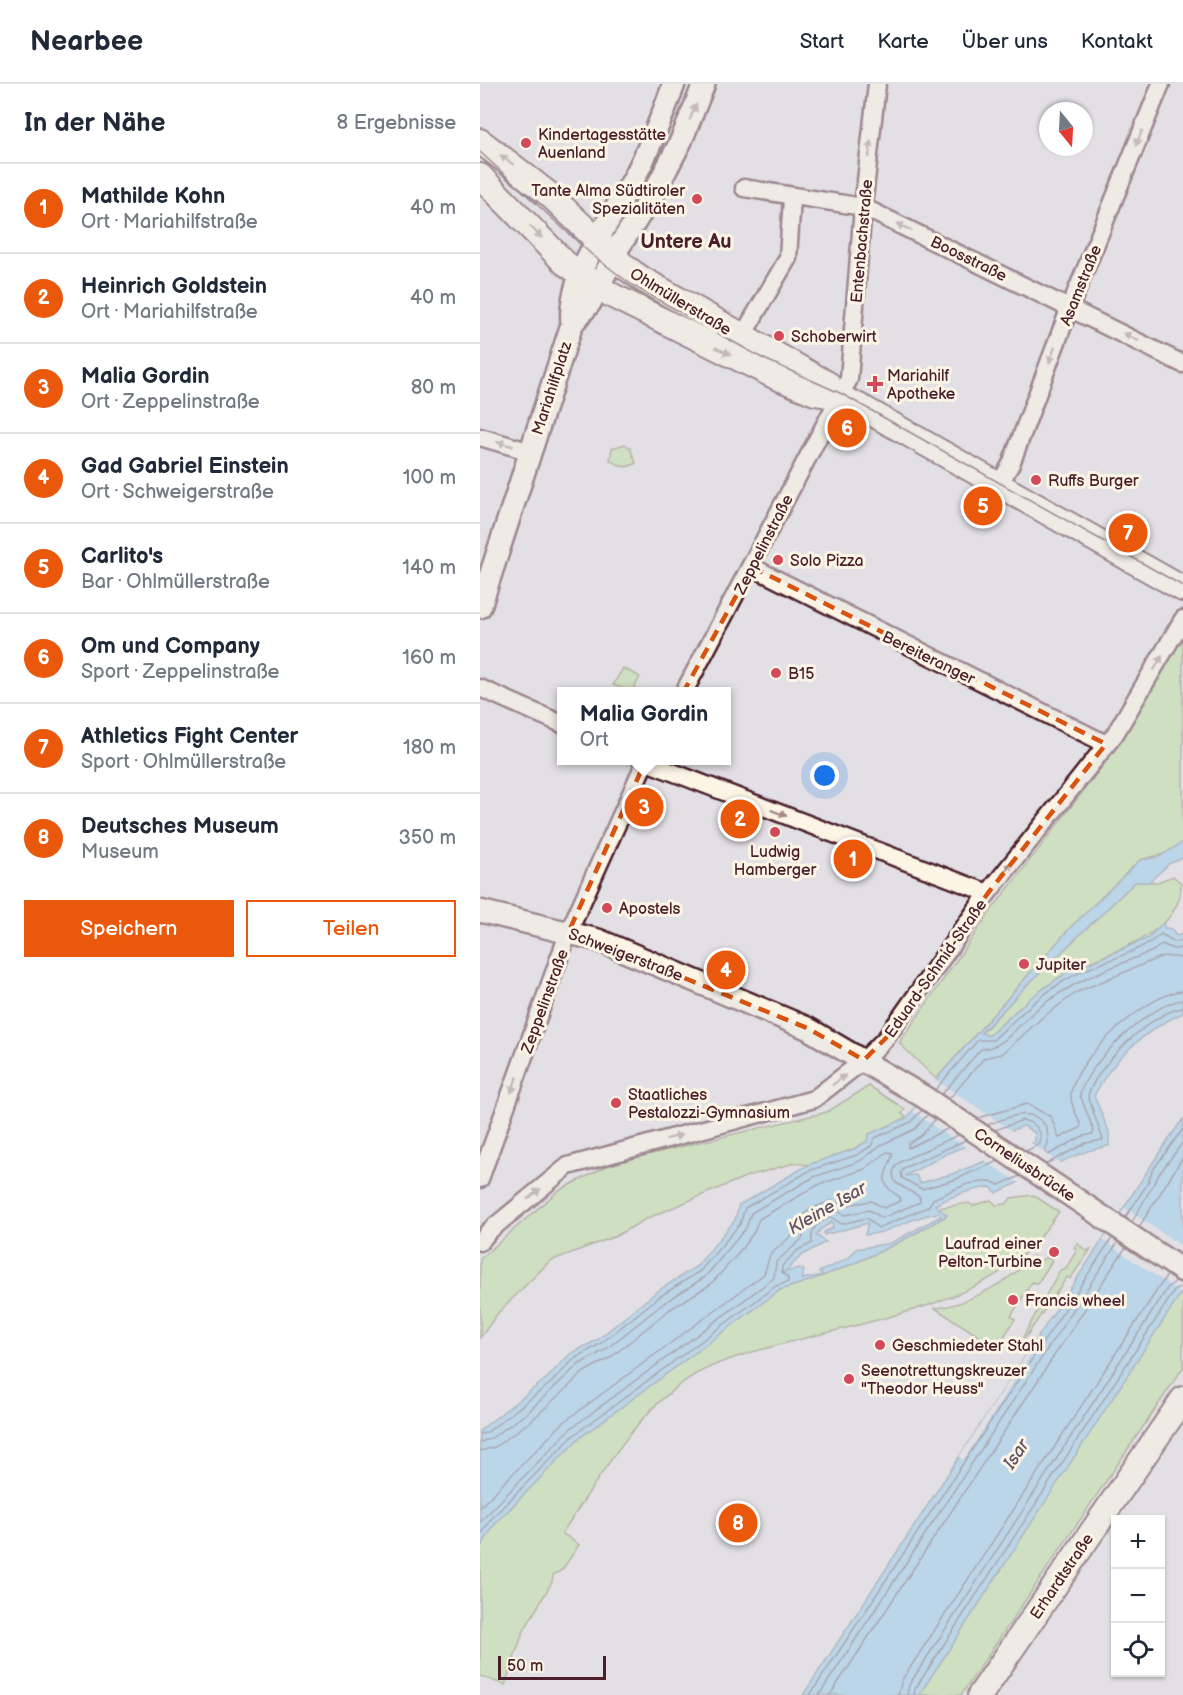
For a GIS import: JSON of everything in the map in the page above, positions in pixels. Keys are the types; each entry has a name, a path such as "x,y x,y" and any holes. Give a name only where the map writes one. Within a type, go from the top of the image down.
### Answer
{"main road":[{"name":"Ohlmüllerstraße","path":"480,141 550,195 606,249 642,279 824,381 840,397 1183,589"},
{"name":"Ohlmüllerstraße","path":"480,176 589,281 776,377 815,393 840,397"},
{"name":"Erhardtstraße","path":"980,1695 1183,1399"}],"street":[{"path":"606,249 674,84"},
{"path":"606,249 660,181 681,141 704,84"},
{"name":"Entenbachstraße","path":"840,397 849,379 863,207 878,84"},
{"name":"Asamstraße","path":"999,485 1011,465 1071,307 1161,84"},
{"name":"Boosstraße","path":"744,188 792,198 863,207 1071,307 1183,364"},
{"path":"742,337 788,258 792,198"},
{"name":"Mariahilfplatz","path":"480,607 572,324 572,301 589,281 606,249"},
{"name":"Zeppelinstraße","path":"687,687 752,567 828,415 840,397"},
{"name":"Mariahilfplatz","path":"480,437 531,452"},
{"name":"Bereiteranger","path":"752,567 1106,744"},
{"name":"Eduard-Schmid-Straße","path":"483,1231 568,1166 814,1099 864,1060 886,1038 988,893 1123,721 1183,619"},
{"path":"480,688 557,722"},
{"name":"Zeppelinstraße","path":"480,1179 569,931 642,765"},
{"path":"654,765 988,893"},
{"name":"Schweigerstraße","path":"480,910 598,940 768,1010 864,1060"},
{"name":"Corneliusbrücke","path":"864,1060 1071,1194 1183,1271"}],"highlighted area":[{"path":"752,567 1106,744 988,893 886,1038 864,1060 807,1028 569,931 645,762"}],"green space":[{"path":"625,444 630,448 636,463 626,467 610,460 612,448"},
{"path":"1183,639 1183,842 1168,853 1140,860 1070,928 936,1079 899,1043 990,912 1112,754 1175,646"},
{"path":"623,668 640,677 634,687 613,685"},
{"path":"1173,876 1181,883 1178,902 1169,918 1154,931 1065,974 1026,1003 989,1036 981,1034 1026,986 1135,882 1158,882"},
{"path":"869,1086 905,1109 902,1114 906,1117 888,1128 869,1134 868,1141 854,1149 808,1165 794,1163 745,1177 646,1219 616,1236 550,1261 498,1313 480,1338 480,1259 558,1191 613,1163 827,1112"},
{"path":"1033,1195 1059,1212 1029,1249 993,1277 966,1291 905,1312 727,1360 696,1374 655,1406 621,1446 562,1533 579,1545 562,1570 553,1575 552,1582 523,1632 505,1685 480,1676 480,1548 495,1524 578,1439 780,1290 845,1267 906,1238 946,1216 938,1208 969,1203 972,1206 991,1200 996,1205 1006,1204 1011,1198"},
{"path":"1077,1243 1086,1251 1091,1249 1070,1279 1067,1277 1025,1338 1023,1337 1060,1270 1066,1268 1077,1250 1074,1248"},
{"path":"1033,1256 1041,1261 1046,1257 1052,1261 1037,1284 1032,1282 1011,1316 1015,1319 997,1348 935,1308 960,1302 988,1290 1014,1274"},
{"path":"1180,1294 1183,1296 1183,1368 961,1695 919,1695"}],"water":[{"name":"Kleine Isar","path":"1183,842 1183,858 1170,863 1149,882 1135,882 1026,986 981,1033 989,1036 1029,999 1066,973 1148,938 1163,923 1165,928 1171,929 1176,936 1183,934 1183,1013 1156,1028 1131,1047 1110,1070 1094,1096 1109,1132 1109,1146 1082,1153 996,1193 991,1187 949,1198 935,1205 947,1215 907,1238 845,1267 802,1283 780,1290 578,1439 495,1524 480,1548 480,1430 547,1378 570,1354 597,1340 656,1292 697,1266 735,1220 739,1205 808,1165 854,1149 867,1141 869,1134 907,1118 940,1075 1070,928 1140,860 1159,857","holes":["1024,1126 1035,1133 1035,1142 952,1174 920,1183 916,1175 905,1176 950,1152","939,1213 941,1216 891,1243 856,1249 849,1258 819,1272 823,1275 802,1279 804,1270 799,1268 785,1272 802,1255 826,1242 816,1235 832,1222 833,1228 824,1232 824,1235 868,1223 865,1235 875,1234 929,1214"]},
{"name":"Isar","path":"1183,1119 1183,1290 954,1642 919,1695 803,1695 1150,1167"}],"pier":[{"path":"935,1079 1015,1133 968,1149 913,1112"},
{"path":"1028,1141 1064,1166 1022,1185 981,1158"},
{"path":"1125,1208 1183,1247 1182,1294 1103,1240"},
{"path":"1028,1352 1031,1354 964,1460 959,1457"}],"tram line":[{"path":"480,152 591,254 632,285 762,358 842,394 1183,586"}],"place":[{"name":"Kindertagesstätte Auenland","path":"526,143"},
{"name":"Tante Alma Südtiroler Spezialitäten","path":"697,199"},
{"name":"Schoberwirt","path":"779,336"},
{"name":"Mariahilf Apotheke","path":"875,384"},
{"name":"Om und Company","path":"847,428"},
{"name":"Ruffs Burger","path":"1036,480"},
{"name":"Carlito's","path":"983,506"},
{"name":"Athletics Fight Center","path":"1128,533"},
{"name":"Solo Pizza","path":"778,560"},
{"name":"B15","path":"776,673"},
{"name":"Malia Gordin","path":"644,807"},
{"name":"Heinrich Goldstein","path":"740,819"},
{"name":"Ludwig Hamberger","path":"775,832"},
{"name":"Mathilde Kohn","path":"853,859"},
{"name":"Apostels","path":"607,908"},
{"name":"Jupiter","path":"1024,964"},
{"name":"Gad Gabriel Einstein","path":"726,970"},
{"name":"Staatliches Pestalozzi-Gymnasium","path":"616,1103"},
{"name":"Laufrad einer Pelton-Turbine","path":"1054,1252"},
{"name":"Francis wheel","path":"1013,1300"},
{"name":"Geschmiedeter Stahl","path":"880,1345"},
{"name":"Seenotrettungskreuzer \"Theodor Heuss\"","path":"849,1379"},
{"name":"Deutsches Museum","path":"738,1523"}],"district":[{"name":"Untere Au","path":"686,241"}]}
